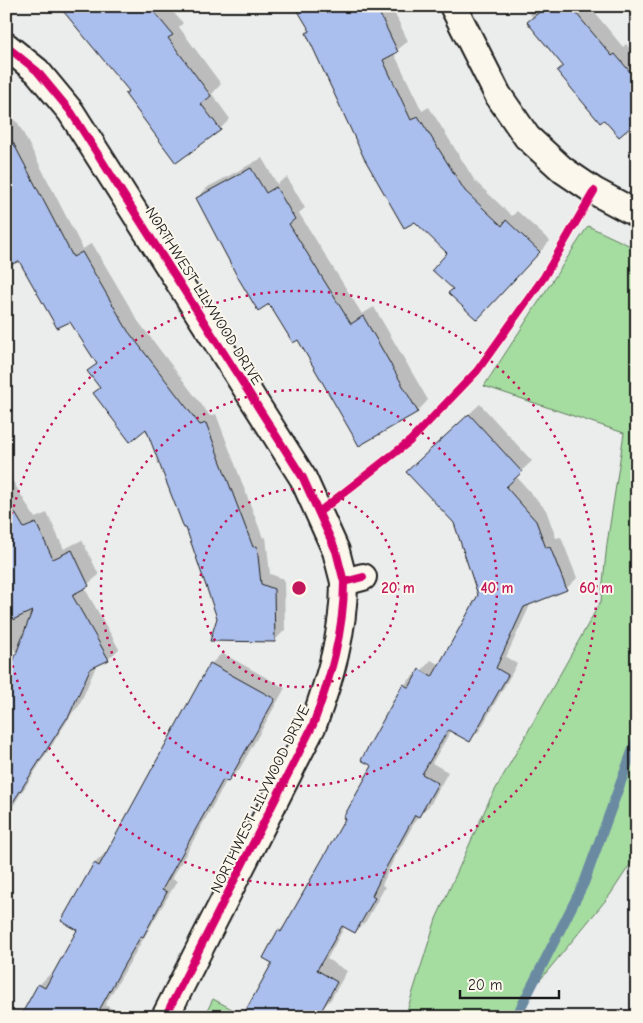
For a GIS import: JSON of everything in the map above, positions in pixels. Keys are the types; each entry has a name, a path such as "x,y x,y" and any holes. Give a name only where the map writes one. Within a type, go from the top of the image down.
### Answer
{"street":[{"path":"453,6 498,95 527,137 564,170 594,192 637,214"},
{"name":"NORTHWEST LILYWOOD DRIVE","path":"6,46 37,71 71,112 303,478 336,551 354,580 344,602 334,660 326,691 313,725 166,1017"}],"green space":[{"path":"588,226 637,249 637,854 610,895 531,991 518,1017 405,1017 436,919 489,801 601,601 607,544 624,433 484,386"},
{"path":"213,999 247,1017 204,1017"}],"building":[{"path":"59,6 149,6 173,35 168,38 211,96 201,104 221,130 176,163 125,94 129,91"},
{"path":"295,6 376,6 398,52 383,60 411,120 418,116 465,191 502,226 506,220 540,252 477,320 448,293 453,289 432,270 447,253 415,222 404,228 364,158 306,33 310,31"},
{"path":"547,6 570,6 612,56 615,54 637,80 637,122 619,137 604,120 600,123 557,71 563,66 527,22"},
{"path":"6,129 73,257 82,252 128,331 200,425 206,423 253,547 257,546 261,584 274,589 275,642 210,641 217,618 186,528 184,528 146,429 130,442 93,393 100,388 87,371 97,364 70,322 57,328 19,261 6,267"},
{"path":"251,168 266,193 276,187 295,219 289,224 351,324 363,316 418,412 359,446 298,340 293,343 269,304 258,311 237,276 196,198"},
{"path":"469,414 522,472 506,487 536,521 546,548 550,547 567,590 524,607 496,668 508,675 470,742 448,730 422,774 438,783 419,817 415,815 383,873 372,896 375,898 355,933 342,926 317,970 337,982 318,1017 242,1017 272,963 263,958 278,930 281,932 345,819 343,818 372,766 361,760 403,684 409,688 419,669 432,677 478,595 454,523 406,472"},
{"path":"6,498 24,528 36,523 53,559 72,550 89,586 72,595 109,660 90,669 68,718 6,813 6,681 32,611 6,623"},
{"path":"210,663 275,699 228,782 223,780 162,890 167,892 143,937 141,936 125,963 97,1017 20,1017 38,984 45,988 77,930 61,921 94,863 99,866"}],"waterway":[{"path":"516,1017 584,883 637,738"}],"cycle path":[{"path":"6,46 37,71 71,112 303,478 336,551 344,582 363,577"},
{"path":"319,512 410,441 477,371 544,277 594,191"},
{"path":"165,1017 313,725 325,690 339,637 344,582"}]}
